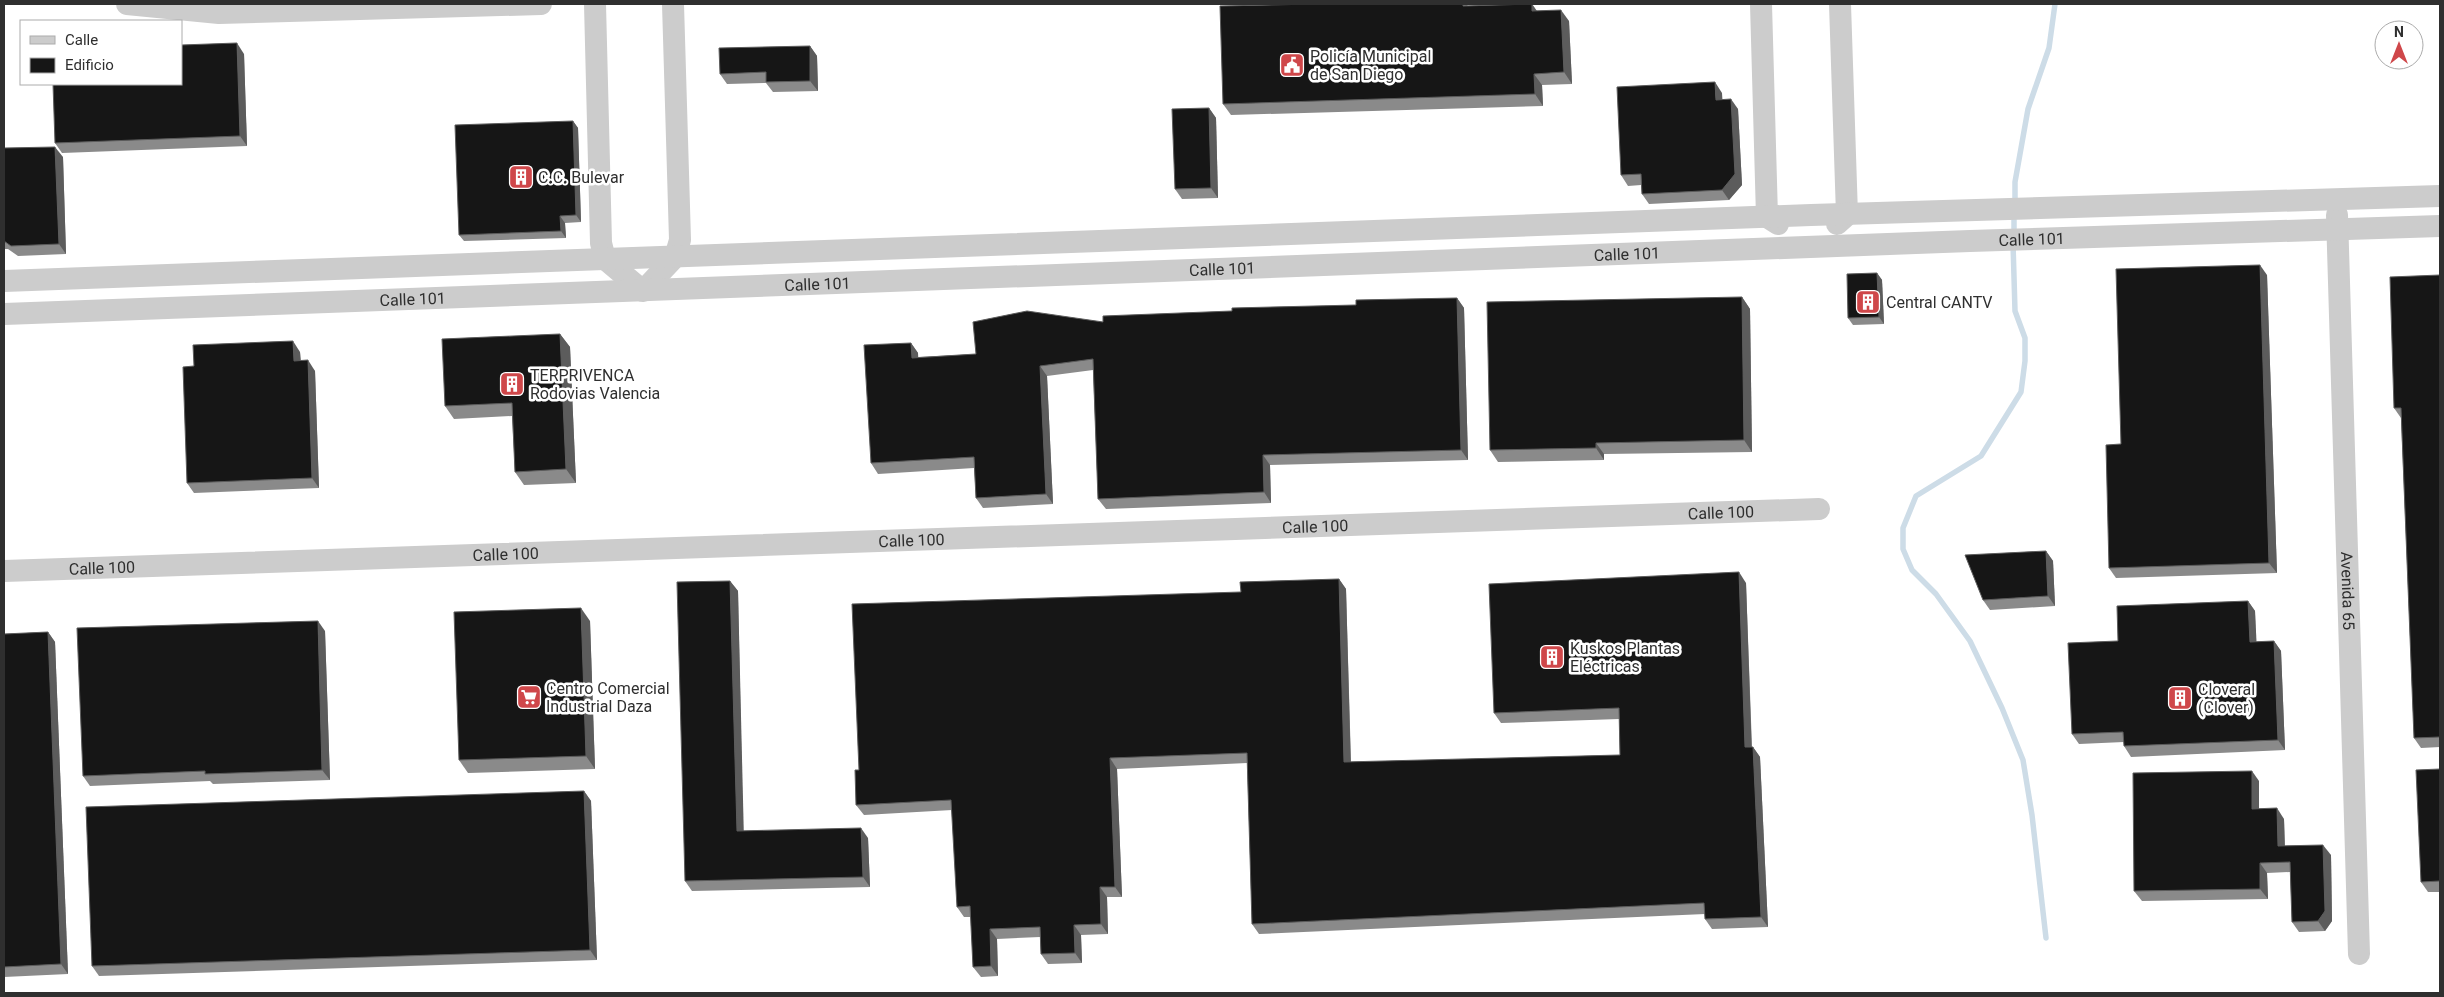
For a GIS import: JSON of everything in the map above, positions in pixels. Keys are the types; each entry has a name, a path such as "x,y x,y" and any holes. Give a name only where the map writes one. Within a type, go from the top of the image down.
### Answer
{"street":[{"path":"128,4 219,13 541,4"},
{"path":"595,4 601,243 605,259 643,291 675,257 680,240 673,4"},
{"path":"1761,4 1767,217 1811,247 1847,215 1840,4"},
{"name":"Calle 101","path":"4,280 2052,207 2440,196"},
{"name":"Avenida 65","path":"2337,199 2359,954"},
{"name":"Calle 101","path":"4,314 1970,241 2440,226"},
{"path":"206,273 208,307"},
{"name":"Calle 100","path":"4,571 1819,509"}],"building":[{"path":"1463,4 1463,6 1532,4 1532,11 1561,10 1564,72 1534,74 1535,94 1223,104 1220,6"},
{"path":"237,43 240,136 55,143 53,85 182,85 182,45"},
{"path":"810,46 810,81 766,82 766,72 720,74 719,48"},
{"path":"1715,82 1716,100 1731,99 1735,174 1722,190 1642,194 1641,174 1621,175 1617,87"},
{"path":"1209,108 1211,188 1175,189 1172,109"},
{"name":"C.C. Bulevar","path":"573,121 576,215 560,216 561,231 459,235 455,125"},
{"path":"55,147 59,244 11,246 4,241 4,148"},
{"path":"2260,265 2269,563 2109,568 2106,445 2121,444 2116,269"},
{"name":"Central CANTV","path":"1877,273 1879,317 1848,318 1847,274"},
{"path":"2440,275 2440,737 2414,738 2401,408 2394,408 2390,277"},
{"path":"1742,297 1744,440 1596,443 1596,448 1490,450 1487,302"},
{"path":"1457,298 1461,450 1263,455 1264,492 1098,499 1093,359 1040,366 1046,494 976,498 974,457 871,463 864,345 911,343 912,358 976,354 973,322 1027,311 1103,322 1103,316 1232,311 1232,308 1356,305 1356,300"},
{"name":"TERPRIVENCA Rodovias Valencia","path":"560,334 566,469 515,472 512,403 445,406 442,339"},
{"path":"293,341 294,361 308,360 312,478 187,483 183,367 194,366 193,345"},
{"path":"2046,551 2048,596 1983,600 1965,555"},
{"path":"1739,572 1745,747 1753,747 1761,917 1705,919 1704,903 1252,924 1247,753 1110,758 1115,887 1100,887 1101,924 1074,925 1075,953 1041,954 1040,927 990,929 991,966 973,967 970,906 957,907 951,800 856,805 855,770 859,770 852,604 1241,592 1240,582 1339,579 1344,762 1620,755 1619,708 1494,713 1489,584"},
{"path":"730,581 737,831 861,828 863,877 685,881 677,582"},
{"name":"Cloveral (Clover)","path":"2248,601 2250,642 2274,641 2278,740 2124,746 2123,732 2072,734 2068,643 2118,641 2117,606"},
{"name":"Centro Comercial Industrial Daza","path":"581,608 586,756 459,760 454,612"},
{"path":"318,621 322,770 205,774 205,771 83,776 77,628"},
{"path":"48,632 61,964 4,967 4,634"},
{"path":"2440,769 2440,881 2421,882 2416,770"},
{"path":"2252,771 2252,809 2277,808 2278,846 2323,845 2325,911 2318,921 2292,922 2290,862 2260,863 2260,889 2134,891 2133,773"},
{"path":"584,791 590,950 92,966 86,807"}],"waterway":[{"path":"2015,204 2015,182 2028,109 2049,48 2055,4"},
{"path":"2014,213 2014,234"},
{"path":"2013,243 2015,311 2025,338 2025,361 2021,392 1981,456 1916,496 1903,528 1903,549 1912,570 1936,594 1970,641 2002,708 2023,760 2032,815 2046,938"}],"place":[{"name":"Policía Municipal de San Diego","path":"1292,65"},
{"name":"C.C. Bulevar","path":"521,177"},
{"name":"Central CANTV","path":"1868,302"},
{"name":"TERPRIVENCA Rodovias Valencia","path":"512,384"},
{"name":"Kuskos Plantas Eléctricas","path":"1552,657"},
{"name":"Centro Comercial Industrial Daza","path":"529,697"},
{"name":"Cloveral (Clover)","path":"2180,698"}]}
